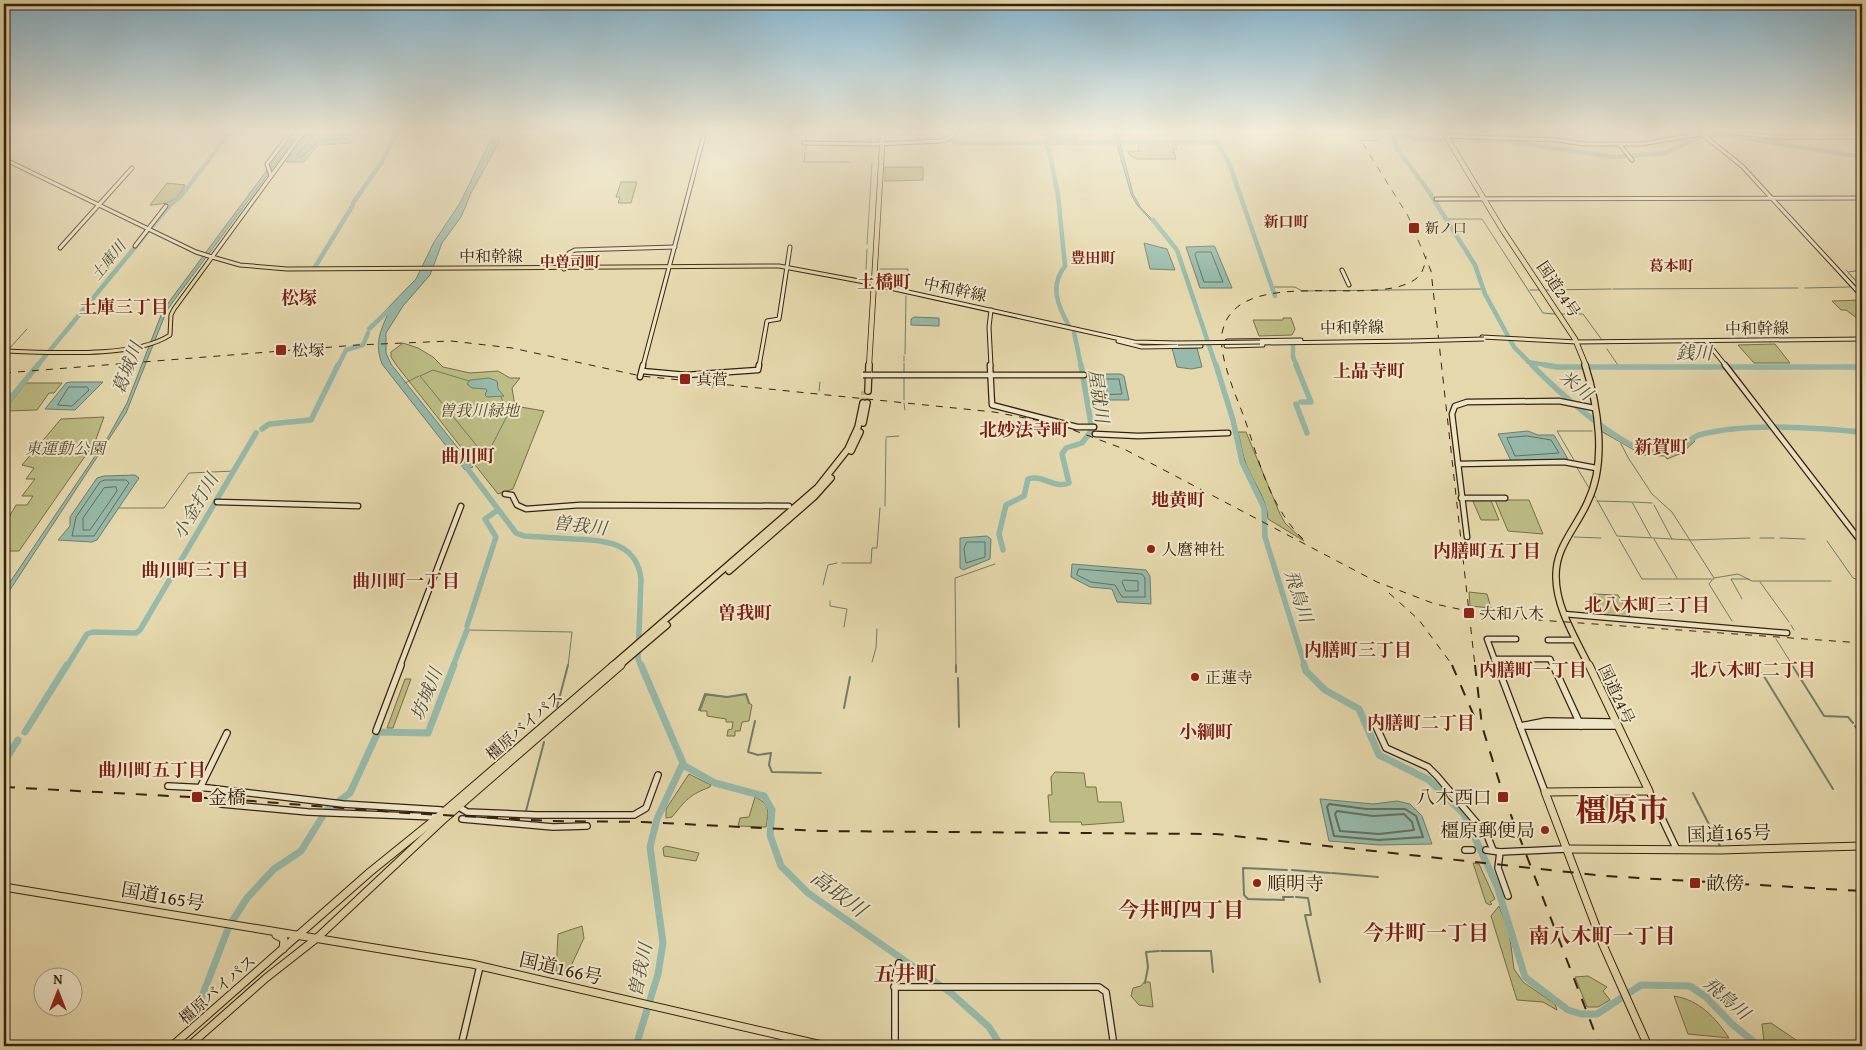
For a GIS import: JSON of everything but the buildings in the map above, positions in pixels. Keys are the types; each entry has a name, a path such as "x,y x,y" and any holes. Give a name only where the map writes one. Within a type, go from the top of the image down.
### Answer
{"highway":[{"path":"866,391 878,180"},
{"name":"国道24号","path":"1473,180 1578,343 1588,367 1594,411 1596,468 1589,500 1562,545 1556,560 1555,581 1564,614 1649,791"},
{"name":"橿原バイパス","path":"172,1046 405,842 441,815 814,497 832,478 857,440 865,403"},
{"name":"橿原バイパス","path":"189,1046 241,1000 317,938 441,815 458,807 604,676"},
{"path":"1648,1046 1622,990 1545,792 1649,791"},
{"name":"国道165号","path":"1566,850 1862,846"},
{"name":"国道165号","path":"4,887 317,938"},
{"path":"268,931 284,939 283,949"},
{"name":"国道166号","path":"317,938 480,966 826,1046"},
{"path":"233,992 241,1000"}],"main road":[{"name":"中和幹線","path":"210,258 239,266 272,270 669,267"},
{"path":"4,351 122,349 157,343 168,338 174,309 210,258"},
{"name":"中和幹線","path":"442,269 787,268 872,285"}],"street":[{"name":"中和幹線","path":"45,180 149,231 210,258"},
{"path":"60,248 122,180"},
{"path":"210,258 268,180"},
{"path":"640,377 692,180"},
{"path":"1755,180 1862,296"},
{"path":"1436,199 1862,198"},
{"path":"135,246 149,231 166,206"},
{"path":"564,269 570,253 575,250 675,247"},
{"path":"642,371 686,375 758,370 767,322 779,320 790,247"},
{"path":"1342,270 1349,285"},
{"name":"中和幹線","path":"872,285 1152,346 1483,338 1578,343 1862,340"},
{"path":"991,311 990,375 993,407 1078,427 1092,427"},
{"name":"中和幹線","path":"991,311 1144,343 1179,344"},
{"path":"1121,338 1151,342 1200,344"},
{"path":"1114,339 1142,347 1216,343"},
{"path":"1227,343 1305,342"},
{"path":"1709,342 1862,543"},
{"path":"863,375 1084,374"},
{"path":"1467,537 1452,414 1458,404 1467,402 1566,402 1583,405 1594,411"},
{"path":"1777,431 1862,538"},
{"path":"1095,434 1138,436 1228,433"},
{"path":"1458,464 1564,462 1596,468"},
{"path":"505,494 512,495 517,505 526,509 580,505 789,506"},
{"path":"1461,498 1505,498"},
{"path":"217,502 358,506"},
{"path":"376,731 461,506"},
{"path":"1564,614 1787,633"},
{"path":"1516,639 1487,639 1545,792"},
{"path":"1548,640 1576,640"},
{"path":"1494,659 1550,660 1574,716 1580,723"},
{"path":"1520,726 1580,723 1618,726"},
{"path":"1375,724 1386,748 1398,756 1428,767 1437,776 1487,834 1489,850 1500,852 1566,850"},
{"path":"200,788 227,733"},
{"path":"458,807 467,812 536,815 634,815 648,805 658,775"},
{"path":"168,786 314,800 441,815"},
{"path":"1649,791 1677,850"},
{"path":"308,812 314,800"},
{"path":"221,804 308,812 441,815"},
{"path":"462,819 553,827 587,826"},
{"path":"1465,850 1472,850"},
{"path":"1500,852 1498,860 1501,880 1508,896"},
{"path":"895,1046 894,988 899,963"},
{"path":"461,1046 480,966"},
{"path":"894,988 1075,985 1101,987 1106,992 1114,1046"}],"green space":[{"path":"885,180 923,180 885,181"},
{"path":"621,182 637,182 631,203 618,203 620,197 616,197"},
{"path":"167,183 185,185 175,199 162,204 150,205"},
{"path":"1862,300 1861,321 1846,310 1841,310 1832,301"},
{"path":"1283,318 1291,318 1295,329 1292,335 1259,336 1253,320 1283,320"},
{"name":"曽我川緑地","path":"403,343 418,348 433,357 443,367 470,373 498,371 510,378 520,378 512,388 515,406 544,411 513,489 498,494 397,366 391,357 391,352"},
{"path":"1775,344 1790,363 1754,363 1738,345"},
{"path":"26,383 62,383 54,393 49,393 37,410 6,411 5,409"},
{"name":"東運動公園","path":"104,417 95,442 19,551 4,551 4,526 16,505 27,505 33,496 22,496 35,479 26,479 34,468 22,465 61,419"},
{"path":"1599,425 1624,442 1652,453 1672,453 1692,440 1695,441 1682,453 1667,459 1665,456 1643,455 1599,430"},
{"path":"1238,432 1246,432 1285,523 1304,541 1268,519 1265,504 1245,460"},
{"path":"1490,498 1499,520 1481,520 1472,499"},
{"path":"1495,500 1529,500 1543,534 1508,531"},
{"path":"1469,592 1487,594 1491,608 1470,606"},
{"path":"1593,594 1618,595 1631,618 1602,615"},
{"path":"405,679 411,679 393,728 387,728"},
{"path":"746,694 749,703 752,705 749,721 742,722 740,731 735,731 735,736 727,736 728,730 732,729 733,722 726,722 726,719 707,716 707,711 700,711 706,695 728,697"},
{"path":"1055,772 1084,773 1086,787 1096,787 1098,802 1121,802 1124,822 1082,825 1081,822 1050,822 1048,795 1052,795 1051,777"},
{"path":"689,774 711,785 710,787 692,796 672,817 666,818 666,809"},
{"path":"755,797 766,805 768,817 766,827 738,826 740,818 749,817"},
{"path":"1594,798 1608,798 1609,802 1623,801 1632,819 1622,819 1618,810 1586,810 1587,812 1582,812 1578,801 1595,802"},
{"path":"666,846 699,853 696,861 664,856 663,848"},
{"path":"1473,863 1479,864 1495,899 1490,902 1492,904 1490,905 1486,903"},
{"path":"1499,906 1509,931 1514,969 1523,982 1555,1004 1557,1010 1543,1002 1517,1000 1491,916"},
{"path":"582,926 584,938 571,966 566,968 565,971 556,973 558,934"},
{"path":"1588,976 1607,987 1603,991 1610,1000 1598,1007 1587,1007 1575,977"},
{"path":"1144,982 1150,982 1153,1007 1139,1005 1131,996 1133,988 1141,986"},
{"path":"1674,996 1691,1001 1706,1011 1729,1038 1688,1034"},
{"path":"1771,1023 1805,1046 1771,1046 1764,1042 1762,1024"}],"water":[{"path":"260,180 264,180 167,310 126,413 4,599 4,591 108,437 127,403 163,310"},
{"path":"471,180 478,180 461,217 442,243 430,275 403,306 386,333 386,353 391,364 473,467 465,470 382,364 378,345 387,316 382,314 416,279 434,242 460,203"},
{"path":"1127,180 1129,180 1133,194 1141,208 1158,225 1157,227 1137,205"},
{"path":"1144,243 1167,249 1175,270 1150,269"},
{"path":"1214,246 1232,288 1200,288 1186,247"},
{"path":"914,317 939,318 939,326 911,325 911,319"},
{"path":"1172,348 1197,348 1202,367 1191,369 1177,367"},
{"path":"1087,374 1121,374 1124,376 1129,400 1094,400"},
{"path":"489,378 497,381 498,389 504,396 487,397 485,395 486,389 472,388 467,384 470,380"},
{"path":"103,382 75,410 45,409 66,383"},
{"path":"1528,431 1538,435 1554,435 1568,459 1511,461 1498,434"},
{"path":"135,475 139,478 97,540 92,542 58,540 70,526 70,517 97,478"},
{"path":"987,536 991,539 990,559 963,570 960,568 960,538"},
{"path":"1072,564 1146,570 1150,576 1151,604 1117,602 1112,589 1090,587 1071,577"},
{"path":"1320,799 1373,804 1397,801 1410,804 1422,816 1432,844 1379,845 1329,841"}],"waterway":[{"name":"土庫川","path":"37,366 169,206 181,196 193,180"},
{"path":"353,203 369,180"},
{"path":"867,244 871,180"},
{"name":"屋就川","path":"1055,180 1065,266 1057,281 1056,288 1061,311 1069,326"},
{"path":"1235,180 1275,296"},
{"name":"米川","path":"1420,180 1475,265 1485,294 1514,347 1529,362"},
{"path":"315,267 353,205"},
{"path":"1444,219 1482,219 1543,313 1555,314"},
{"name":"飛鳥川","path":"1153,220 1177,250 1216,366"},
{"path":"866,269 867,249"},
{"path":"880,269 908,269 907,290"},
{"path":"1846,270 1857,282 1848,272 1862,270"},
{"path":"1272,287 1295,287 1302,291 1482,289"},
{"path":"1805,288 1850,287"},
{"path":"1613,289 1798,288"},
{"path":"1546,290 1611,289"},
{"path":"1530,290 1539,290"},
{"path":"905,354 906,296"},
{"name":"小金打川","path":"369,329 389,310"},
{"path":"1562,314 1583,314 1602,340"},
{"path":"8,350 27,329"},
{"name":"屋就川","path":"1074,332 1081,366"},
{"name":"小金打川","path":"338,366 346,350 363,345 368,333"},
{"path":"1293,346 1293,357 1297,366"},
{"path":"1607,349 1620,368"},
{"path":"904,356 904,361"},
{"name":"銭川","path":"1529,362 1553,366"},
{"path":"904,363 904,373"},
{"name":"土庫川","path":"4,406 38,365"},
{"name":"小金打川","path":"262,429 269,424 311,420 338,365"},
{"path":"1003,550 999,534 1006,505 1024,496 1028,479 1038,478 1058,484 1069,483 1062,454 1066,448 1082,443 1092,430 1081,365"},
{"name":"飛鳥川","path":"1216,365 1233,420 1242,462 1264,508 1265,537 1305,666"},
{"path":"1296,365 1311,402 1301,402"},
{"name":"米川","path":"1532,365 1569,400 1600,425 1630,444 1647,451 1662,452 1676,450 1699,435 1738,428 1780,427 1862,432"},
{"name":"銭川","path":"1545,365 1557,367 1862,367"},
{"path":"469,381 433,370 420,376 486,457 508,414 501,397"},
{"path":"712,388 716,375"},
{"path":"405,383 419,376"},
{"path":"904,377 904,400"},
{"path":"819,391 820,382"},
{"path":"904,403 905,410"},
{"path":"1296,404 1307,433"},
{"path":"1574,460 1557,431 1592,431"},
{"name":"小金打川","path":"67,666 87,634 93,632 136,633 140,630 256,433"},
{"path":"886,437 899,436"},
{"path":"1621,438 1621,444 1629,459 1652,494 1672,512 1690,540"},
{"path":"885,506 886,439"},
{"name":"曽我川","path":"464,464 516,533 524,536 607,542 626,550 633,557 641,579 638,659 641,666"},
{"path":"1576,466 1589,488"},
{"path":"119,508 164,508 189,473 235,471"},
{"path":"1598,501 1632,502 1651,537"},
{"path":"1598,501 1617,536 1672,539"},
{"path":"1633,502 1652,503"},
{"path":"1654,505 1672,539"},
{"path":"842,563 871,563 872,548 877,548 880,508"},
{"name":"坊城川","path":"467,626 496,537 485,519 498,510"},
{"path":"1574,537 1601,538"},
{"path":"1690,540 1750,538"},
{"path":"1760,538 1774,538"},
{"path":"1780,538 1805,539"},
{"path":"1619,539 1642,579 1714,579"},
{"path":"1654,539 1677,578"},
{"path":"1672,539 1690,540"},
{"path":"1690,540 1714,578 1738,574 1748,579"},
{"path":"1827,541 1853,578 1862,581"},
{"path":"823,585 828,565 837,563"},
{"path":"956,666 955,578 995,564"},
{"path":"1742,599 1731,579 1748,579"},
{"path":"1748,579 1752,581 1831,581"},
{"path":"1712,580 1709,584 1732,621"},
{"path":"1760,582 1789,622"},
{"path":"830,601 830,606 847,609 844,627"},
{"path":"1791,625 1794,630"},
{"path":"872,662 876,648 877,629"},
{"path":"467,630 572,632 568,666"},
{"name":"坊城川","path":"453,666 467,630"},
{"path":"1776,639 1793,666"},
{"name":"小金打川","path":"25,732 67,665"},
{"name":"坊城川","path":"339,801 350,793 378,732 428,733 454,665"},
{"path":"557,707 568,665"},
{"name":"曽我川","path":"636,1046 658,974 663,943 650,847 657,819 683,763 641,665"},
{"name":"飛鳥川","path":"1304,665 1306,671 1325,690 1359,709 1379,755 1429,780 1464,814 1497,886 1525,977 1568,1010 1581,1014 1597,1014 1641,985 1690,986 1706,997 1732,1024 1759,1046"},
{"path":"1792,665 1824,716 1848,717 1853,723"},
{"path":"956,666 956,672"},
{"path":"1762,673 1833,789"},
{"path":"844,708 850,677"},
{"path":"958,678 959,727"},
{"path":"699,710 705,694 727,697 746,694 749,703"},
{"path":"755,721 748,752 758,755 771,753 769,765 772,772 821,773"},
{"path":"1855,726 1862,737"},
{"name":"小金打川","path":"4,762 18,740"},
{"path":"526,811 544,742"},
{"name":"高取川","path":"683,765 715,783 764,796 772,810 770,835 781,866 808,893 951,993 989,1027 1001,1046"},
{"path":"1693,793 1720,846"},
{"name":"坊城川","path":"327,810 331,806"},
{"name":"坊城川","path":"233,920 247,898 274,869 301,851 324,814"},
{"path":"1287,870 1243,868 1244,895 1248,899 1284,900 1283,897 1293,897"},
{"path":"1292,870 1330,873"},
{"path":"1332,873 1378,877"},
{"path":"1296,897 1308,898 1311,915 1305,915 1320,982"},
{"name":"坊城川","path":"201,999 228,929"},
{"path":"1145,983 1148,967 1146,952 1159,951"},
{"path":"1161,951 1211,951 1213,972"},
{"name":"坊城川","path":"193,1020 198,1007"}],"tunnel":[{"path":"863,403 864,391"}],"railway":[{"path":"1386,180 1408,216 1426,258"},
{"path":"1303,539 1291,526 1266,482 1228,375 1221,342 1222,333 1233,311 1253,298 1280,292 1373,290 1399,286 1420,275 1426,258"},
{"path":"1426,258 1431,271 1469,611"},
{"path":"4,373 357,345 451,341 512,348 641,376 994,412 1057,424 1124,449 1377,582 1435,604 1469,611"},
{"path":"1389,593 1419,620 1453,666"},
{"path":"1469,611 1496,617 1862,643"},
{"path":"1469,611 1475,666"},
{"path":"1452,665 1477,723"},
{"path":"1475,665 1482,726 1504,797 1531,868"},
{"path":"4,787 226,799 406,813 551,821 643,822 821,831 1216,834 1531,868"},
{"path":"1531,868 1605,876 1862,891"},
{"path":"1531,868 1600,1046"}],"place":[{"name":"新ノ口","path":"1414,228"},
{"name":"松塚","path":"281,350"},
{"name":"真菅","path":"685,379"},
{"name":"人麿神社","path":"1151,549"},
{"name":"大和八木","path":"1469,613"},
{"name":"正蓮寺","path":"1195,677"},
{"name":"金橋","path":"197,797"},
{"name":"八木西口","path":"1503,797"},
{"name":"橿原郵便局","path":"1545,830"},
{"name":"順明寺","path":"1257,883"},
{"name":"畝傍","path":"1695,883"}],"district":[{"name":"新口町","path":"1286,221"},
{"name":"豊田町","path":"1093,257"},
{"name":"中曽司町","path":"570,261"},
{"name":"葛本町","path":"1671,265"},
{"name":"土橋町","path":"884,281"},
{"name":"松塚","path":"299,297"},
{"name":"土庫三丁目","path":"124,306"},
{"name":"上品寺町","path":"1369,370"},
{"name":"北妙法寺町","path":"1024,429"},
{"name":"新賀町","path":"1661,446"},
{"name":"曲川町","path":"468,455"},
{"name":"地黄町","path":"1178,499"},
{"name":"内膳町五丁目","path":"1487,550"},
{"name":"曲川町三丁目","path":"195,569"},
{"name":"曲川町一丁目","path":"406,580"},
{"name":"北八木町三丁目","path":"1647,604"},
{"name":"曽我町","path":"745,612"},
{"name":"内膳町三丁目","path":"1358,649"},
{"name":"内膳町一丁目","path":"1533,669"},
{"name":"北八木町二丁目","path":"1753,669"},
{"name":"内膳町二丁目","path":"1421,722"},
{"name":"小綱町","path":"1206,731"},
{"name":"曲川町五丁目","path":"152,769"},
{"name":"橿原市","path":"1622,809"},
{"name":"今井町四丁目","path":"1181,909"},
{"name":"今井町一丁目","path":"1426,932"},
{"name":"南八木町一丁目","path":"1602,935"},
{"name":"五井町","path":"905,973"}],"water label":[{"name":"葛城川","path":"127,368"}]}
